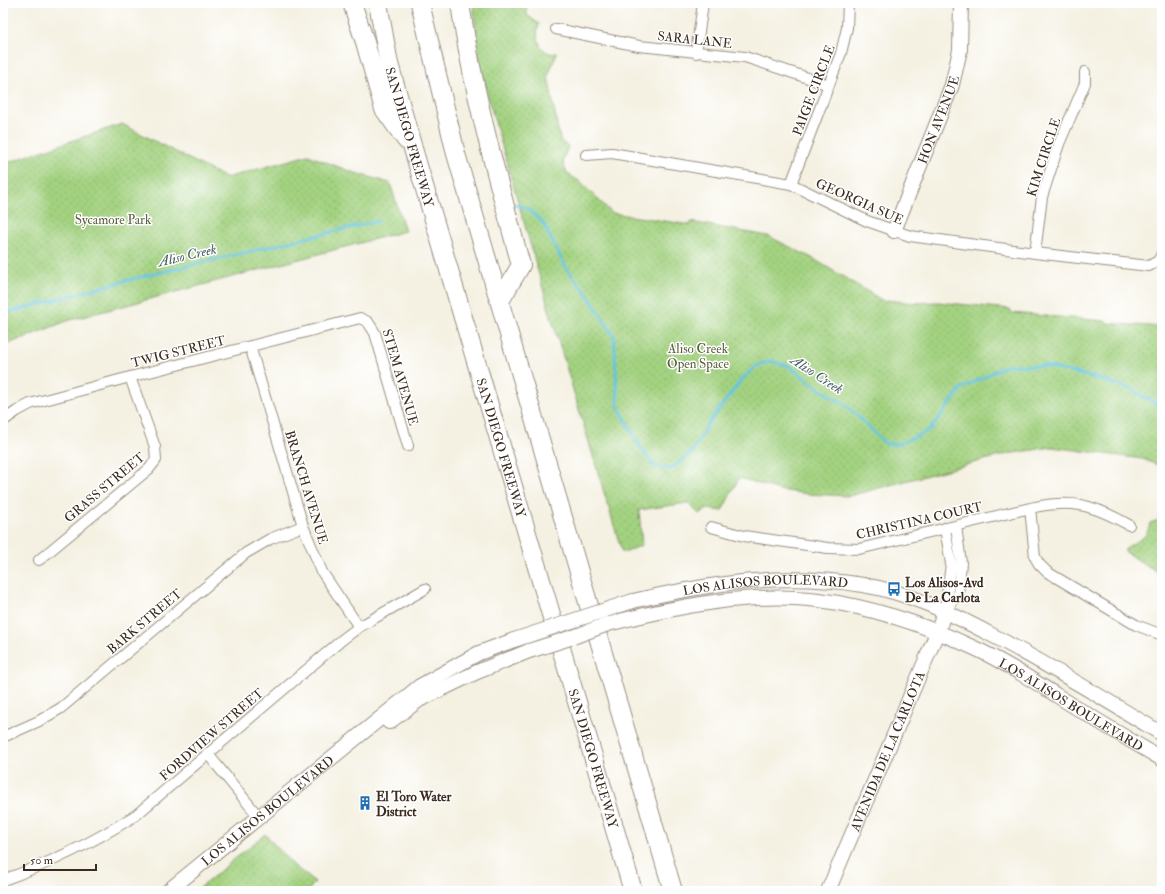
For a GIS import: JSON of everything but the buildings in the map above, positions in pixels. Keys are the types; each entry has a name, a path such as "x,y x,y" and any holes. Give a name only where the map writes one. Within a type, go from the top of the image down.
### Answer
{"highway":[{"path":"352,3 384,109 414,152"},
{"name":"SAN DIEGO FREEWAY","path":"378,3 389,64 414,152 633,891"},
{"path":"420,3 459,166 673,891"},
{"path":"460,3 466,46 482,122 521,265 500,301"}],"main road":[{"name":"HON AVENUE","path":"894,231 952,85 960,50 961,3"},
{"name":"LOS ALISOS BOULEVARD","path":"168,891 420,686 479,653 514,640 633,601 694,588 756,579 790,579 864,585 906,596 945,611 1050,666 1162,734"},
{"name":"LOS ALISOS BOULEVARD","path":"366,729 386,723 419,700 449,685 529,651 608,624 661,611 712,602 762,599 818,600 849,605 900,620 973,648 1018,672 1162,759"},
{"name":"AVENIDA DE LA CARLOTA","path":"828,891 945,611"}],"street":[{"path":"696,52 703,3"},
{"name":"PAIGE CIRCLE","path":"791,184 845,41 848,20 848,3"},
{"name":"SARA LANE","path":"556,30 639,46 745,57 829,85"},
{"name":"KIM CIRCLE","path":"1034,253 1042,197 1059,144 1085,83 1085,72"},
{"name":"GEORGIA SUE","path":"586,155 612,153 791,184 894,231 910,236 1034,253 1149,266 1158,261 1162,254"},
{"name":"TWIG STREET","path":"3,421 30,404 352,319 364,319"},
{"name":"STEM AVENUE","path":"364,319 371,325 375,333 408,446"},
{"name":"BRANCH AVENUE","path":"250,346 303,526 322,572 359,627"},
{"name":"GRASS STREET","path":"38,560 149,469 156,460 155,447 130,377"},
{"name":"CHRISTINA COURT","path":"711,527 744,536 828,548 859,549 1056,503 1080,505 1104,511 1129,525"},
{"path":"1030,508 1035,557 1039,564 1047,572 1136,625 1162,634"},
{"name":"BARK STREET","path":"3,737 39,721 61,708 246,553 270,539 303,526"},
{"name":"AVENIDA DE LA CARLOTA","path":"945,611 958,594 962,563 950,527"},
{"name":"FORDVIEW STREET","path":"3,880 43,866 108,833 136,814 343,638 359,627 425,589"},
{"path":"207,753 259,817"}],"green space":[{"name":"Aliso Creek Open Space","path":"473,3 526,3 527,15 539,24 537,35 540,45 547,52 557,53 548,76 560,140 568,147 563,159 564,167 568,174 579,181 612,213 691,225 691,222 768,236 812,258 885,302 886,300 914,303 938,302 1010,309 1012,313 1162,327 1162,467 1143,459 1052,447 1007,454 849,496 807,494 780,490 739,478 722,511 708,509 699,514 688,503 639,510 642,545 627,552 622,552 552,320 488,97 479,59"},
{"name":"Sycamore Park","path":"122,124 226,178 308,155 352,172 390,183 405,231 67,321 3,346 3,164"},
{"path":"1162,519 1162,575 1124,551 1132,544 1143,538 1150,523"},
{"path":"265,834 293,865 315,882 308,891 196,891"}],"waterway":[{"name":"Aliso Creek","path":"511,205 519,205 528,209 543,223 565,266 589,297 614,336 618,406 641,448 654,466 671,469 692,452 708,424 742,379 756,366 770,361 789,366 818,388 847,406 886,444 899,444 930,430 961,389 1007,365 1046,366 1095,378 1131,389 1162,407"},
{"name":"Aliso Creek","path":"3,314 128,280 378,221"}],"place":[{"name":"Los Alisos-Avd De La Carlota","path":"894,589"},
{"name":"El Toro Water District","path":"365,803"}]}
